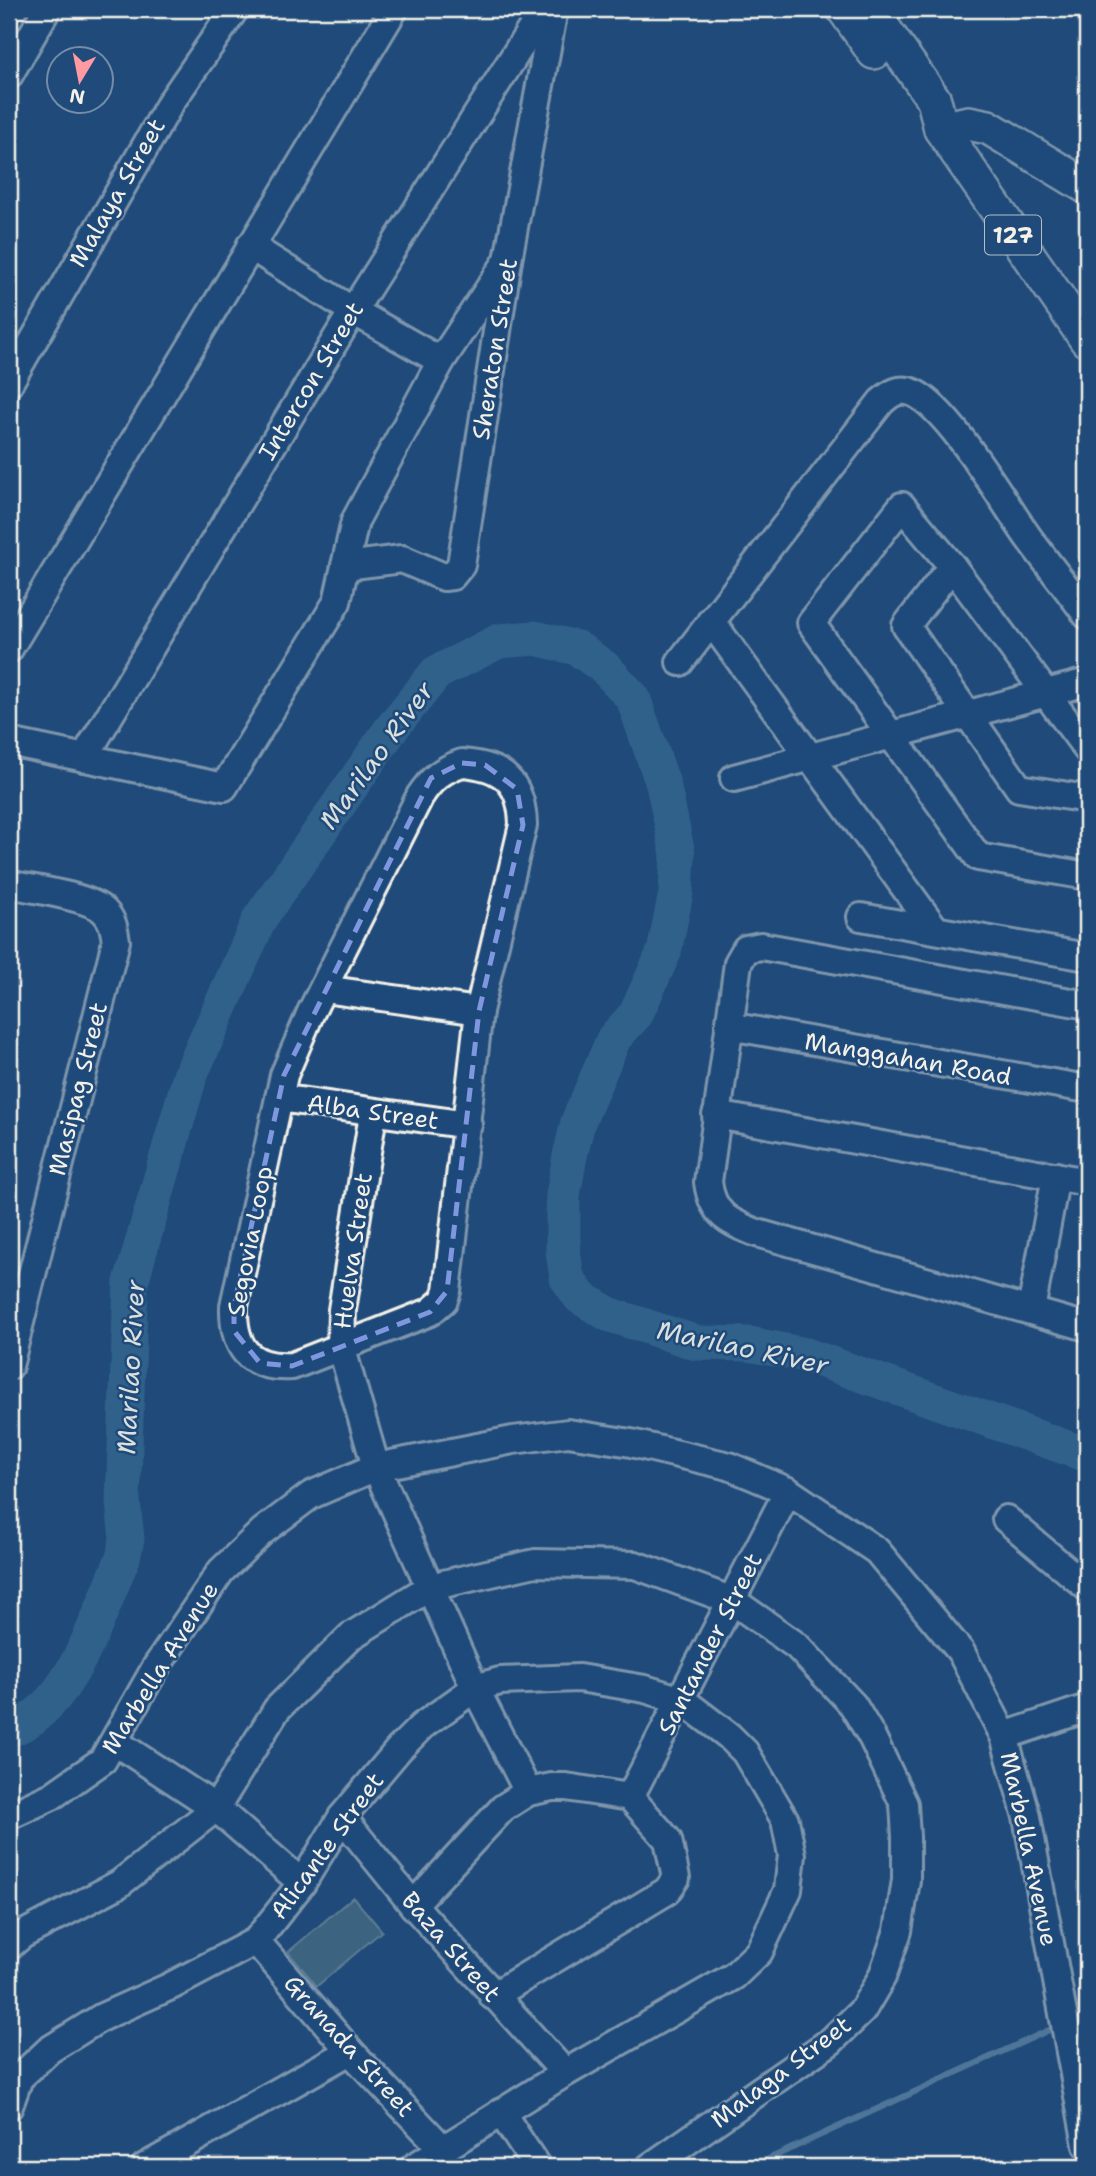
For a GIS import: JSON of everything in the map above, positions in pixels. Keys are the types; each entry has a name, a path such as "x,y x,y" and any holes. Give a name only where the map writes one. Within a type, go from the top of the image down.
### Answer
{"main road":[{"name":"127","path":"844,9 916,112 941,129 1087,340"},
{"name":"127","path":"870,9 934,100 941,129"},
{"path":"941,129 968,123 988,127 1087,187"}],"street":[{"path":"9,75 47,9"},
{"name":"Malaya Street","path":"9,383 171,102 235,9"},
{"path":"9,649 394,9"},
{"name":"Intercon Street","path":"84,758 353,311 544,9"},
{"name":"Sheraton Street","path":"345,566 402,559 444,577 452,576 461,565 508,260 554,9"},
{"path":"250,246 353,311 441,361"},
{"path":"9,742 224,787 337,602 355,520 441,361 508,260"},
{"path":"680,662 881,402 893,392 905,390 917,394 930,405 964,444 1087,615"},
{"path":"1087,749 952,566 902,506 811,623 978,857 1087,876"},
{"path":"952,566 906,626 1019,788 1087,799"},
{"path":"711,621 934,929"},
{"path":"734,778 1087,682"},
{"name":"Segovia Loop","path":"462,763 485,765 504,775 517,789 523,806 523,824 479,1011 468,1125 444,1300 430,1312 292,1366 275,1368 250,1356 234,1331 234,1306 279,1098 295,1047 420,796 431,778 462,763"},
{"name":"Masipag Street","path":"9,884 89,902 103,909 113,924 116,941 9,1366"},
{"path":"861,917 1087,957"},
{"path":"1087,1005 753,945 746,949 738,963 709,1162 710,1200 733,1224 1087,1327"},
{"path":"324,989 479,1011"},
{"name":"Manggahan Road","path":"729,1026 1087,1089"},
{"name":"Alba Street","path":"279,1098 373,1114 468,1125"},
{"name":"Huelva Street","path":"373,1114 342,1310 341,1346 376,1467 475,1688 528,1793"},
{"path":"716,1115 1087,1182"},
{"path":"1031,1310 1056,1176"},
{"name":"Marbella Avenue","path":"9,1816 52,1796 103,1760 156,1667 221,1571 263,1531 311,1495 376,1467 513,1440 568,1433 631,1443 729,1466 788,1491 877,1551 915,1593 961,1652 1004,1736 1027,1817 1087,2145"},
{"name":"Santander Street","path":"630,1797 788,1491"},
{"path":"1006,1519 1087,1587"},
{"name":"Malaga Street","path":"9,1946 22,1935 119,1884 216,1808 277,1709 351,1636 430,1587 535,1563 635,1565 733,1601 797,1646 853,1705 904,1804 906,1880 894,1942 882,1977 862,2011 831,2041 650,2167"},
{"name":"Alicante Street","path":"9,2106 19,2078 49,2050 102,2017 171,1986 256,1941 302,1883 342,1817 422,1726 475,1688 500,1681 579,1678 645,1689 682,1700 729,1736 745,1752 785,1820 792,1855 784,1905 759,1952 734,1976 565,2073 414,2167"},
{"path":"1004,1736 1087,1707"},
{"path":"115,1742 216,1808 302,1883"},
{"path":"413,1905 503,1808 528,1793 566,1787 630,1797 668,1840 676,1878 667,1891 493,1996"},
{"name":"Baza Street","path":"342,1817 413,1905 565,2073"},
{"name":"Granada Street","path":"256,1941 350,2051 443,2149"},
{"path":"145,2167 350,2051"},
{"path":"501,2112 537,2167"}],"highlighted area":[{"path":"462,763 485,765 517,789 523,825 479,1011 447,1291 430,1312 292,1366 260,1363 234,1331 234,1306 284,1075 431,778"}],"green space":[{"path":"353,1897 382,1931 317,1986 288,1952"}],"waterway":[{"name":"Marilao River","path":"9,1730 31,1719 50,1703 66,1681 93,1631 123,1558 127,1539 123,1502 131,1282 190,1076 260,918 391,729 436,673 499,641 535,638 577,648 605,668 633,698 663,784 678,854 676,893 664,952 636,1014 614,1038 578,1122 570,1156 563,1195 563,1251 567,1278 580,1297 608,1314 697,1343 749,1344 806,1355 1087,1455"},
{"path":"751,2167 1049,2030"}]}
